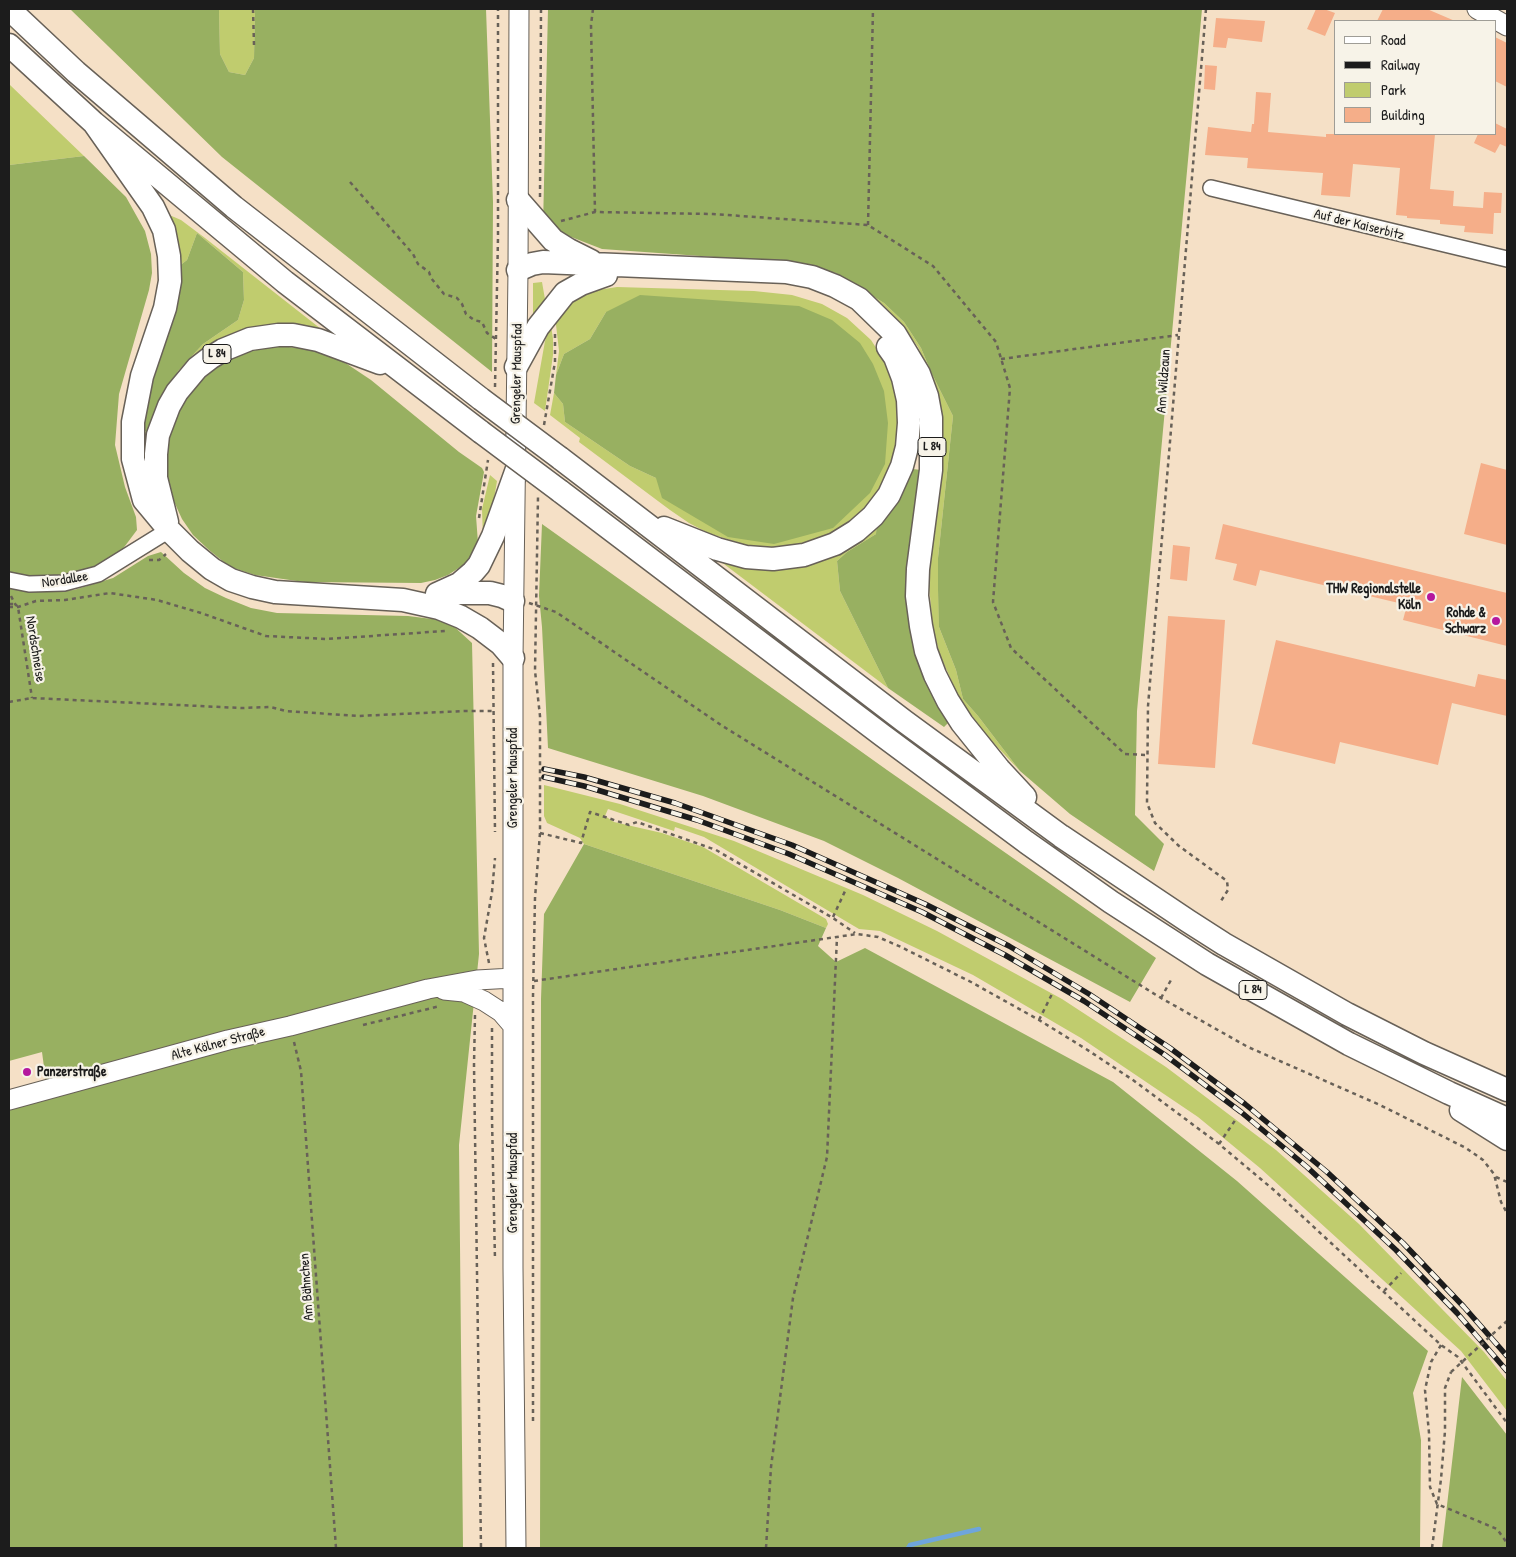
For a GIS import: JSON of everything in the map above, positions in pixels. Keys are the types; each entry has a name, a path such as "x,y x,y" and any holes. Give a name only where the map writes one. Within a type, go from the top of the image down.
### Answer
{"highway":[{"name":"L 84","path":"9,9 48,48 154,141 234,207 488,393 560,458 814,653 1061,836 1224,944 1317,997 1424,1053 1507,1090"},
{"name":"L 84","path":"9,45 94,123 285,282 406,373 485,442 560,491 1026,842 1111,902 1207,964 1399,1070 1507,1119"},
{"name":"L 84","path":"94,123 153,206 164,230 169,256 170,281 165,308 138,390 132,422 132,447 136,472 144,500 169,530 212,569 246,585 265,590 288,594 438,601 483,609 498,607 514,600"},
{"name":"L 84","path":"518,200 553,240 602,270 749,269 786,272 812,277 859,298 895,334 920,374 931,418 931,470 917,587 926,651 934,675 962,723 999,769 1061,836"},
{"name":"L 84","path":"518,270 543,262 602,270 756,280 801,286 838,298 871,325 894,357 903,378 908,400 907,446 896,482 889,495 872,516 856,531 834,544 804,555 772,559 746,558 717,549 638,518"},
{"name":"L 84","path":"516,367 538,327 565,293 602,270"},
{"name":"L 84","path":"169,530 156,478 158,435 169,406 186,379 197,368 222,350 250,339 293,335 318,340 406,373"},
{"path":"438,601 478,565 493,536 516,469"},
{"name":"L 84","path":"438,601 493,637 513,658"},
{"path":"1399,1070 1507,1139"}],"main road":[{"name":"Grengeler Mauspfad","path":"516,1548 513,1287 513,658 519,9"},
{"path":"1477,9 1507,26"},
{"name":"Alte Kölner Straße","path":"9,1100 228,1040 290,1026 428,989 493,978 513,978"},
{"name":"Alte Kölner Straße","path":"428,989 464,992 478,998 501,1012 514,1026"}],"street":[{"name":"Auf der Kaiserbitz","path":"1211,188 1507,259"},
{"name":"Nordallee","path":"9,580 29,584 64,583 98,574 169,530"}],"path":[{"path":"253,9 254,45"},
{"path":"488,393 496,338 498,9"},
{"path":"594,9 591,25 595,212"},
{"path":"868,226 873,9"},
{"name":"Am Wildzaun","path":"1206,9 1148,706 1147,803 1155,823 1180,846 1227,881 1228,890 1221,901"},
{"path":"350,182 413,254 418,264 428,272 444,294 457,298 466,314 474,320 482,322 487,333 496,338"},
{"path":"1001,359 1178,335"},
{"path":"479,521 485,442"},
{"path":"9,591 14,604 9,606"},
{"path":"9,606 18,607 36,601 65,600 110,593 157,600 266,636 327,639 452,630"},
{"path":"514,600 536,604 556,612 721,725 1161,998 1248,1047 1380,1105 1466,1148 1483,1160 1496,1177 1501,1202 1507,1213"},
{"name":"Nordschneise","path":"14,604 18,607 32,698"},
{"path":"493,637 495,837"},
{"path":"9,702 32,698 241,708 270,707 286,711 358,716 465,711 493,712"},
{"path":"533,1422 534,981 535,898 540,833 581,843 590,812 629,825 637,822 716,850 857,934"},
{"path":"493,978 484,938 492,892 495,856"},
{"path":"833,918 846,889"},
{"path":"534,981 857,934 878,937 901,947 971,982 1039,1020 1132,1080 1219,1144 1275,1191 1441,1345 1462,1361 1507,1423"},
{"path":"766,1548 772,1468 793,1298 827,1157 837,937"},
{"path":"1161,998 1171,980"},
{"path":"1039,1020 1052,994"},
{"path":"362,1026 449,1004"},
{"path":"475,1009 474,1065 481,1548"},
{"name":"Am Bähnchen","path":"290,1026 301,1071 336,1548"},
{"path":"1219,1144 1236,1119"},
{"path":"1496,1177 1507,1182"},
{"path":"1384,1291 1401,1273"},
{"path":"1432,1548 1445,1431 1444,1388 1451,1372 1507,1321"},
{"path":"1441,1345 1431,1362 1424,1397 1429,1433 1430,1487 1437,1504 1497,1529 1507,1543"}],"green space":[{"path":"70,9 219,9 220,54 229,72 245,75 254,58 255,9 486,9 493,202 492,372 222,157"},
{"path":"219,9 255,9 254,58 245,75 229,72 220,54"},
{"path":"548,9 1202,9 1137,711 1135,815 1164,844 1154,871 1070,814 1020,771 963,699 956,670 939,627 938,558 953,416 921,348 904,322 884,303 836,273 785,262 602,249 543,226"},
{"path":"10,85 84,156 9,165"},
{"path":"84,156 126,197 145,231 151,254 152,273 149,290 119,394 115,445 125,487 136,517 137,530 122,550 103,563 77,573 58,576 17,575 9,573 9,165"},
{"path":"167,214 181,220 205,238 330,336 330,339 321,335 275,329 231,340 214,348 196,361 177,382 164,404 153,434 150,456 151,476 159,509 158,512 154,508 141,474 137,449 137,427 142,397 168,318 175,285 174,242","holes":["197,233 243,272 244,300 238,320 203,344 178,371 151,429 144,432 138,426 147,387 169,332 177,286 178,267 187,260"]},
{"path":"197,233 243,272 244,300 238,320 203,344 178,371 151,429 144,432 138,426 147,387 169,332 177,286 178,267 187,260"},
{"path":"542,282 546,305 533,324 533,283"},
{"path":"617,287 754,291 792,295 822,304 847,318 871,340 889,371 896,393 898,416 895,447 880,489 864,509 844,525 819,539 783,547 764,548 746,545 708,533 689,523 579,442 580,438 550,415 554,393 563,404 565,422 630,466 656,478 606,312 590,339 564,354 556,375 559,351 555,316 575,300 598,290"},
{"path":"859,287 884,303 904,322 921,348 953,416 938,558 939,627 956,670 963,699 1020,771 988,737 960,700 940,655 933,628 929,586 930,559 943,457 942,420 936,387 918,347 900,322 882,304"},
{"path":"640,295 799,306 832,320 860,343 873,364 884,391 888,423 885,464 870,493 833,528 774,544 728,537 662,498 656,478 630,466 565,422 563,404 554,393 556,375 564,354 590,339 606,312"},
{"path":"551,325 553,355 545,411 534,403 545,341"},
{"path":"278,346 310,349 329,355 347,364 371,380 459,452 482,468 484,472 476,516 478,543 468,562 448,575 421,583 304,582 255,575 230,567 193,535 182,519 171,495 167,473 166,456 169,437 179,410 194,387 219,365 241,354"},
{"path":"913,469 921,470 913,550 949,722 944,727 888,688 840,591 837,561 847,552 876,534 877,519 904,476"},
{"path":"490,475 497,481 493,505 483,538 482,509"},
{"path":"877,519 876,534 847,552 837,561 840,591 888,688 712,555 750,564"},
{"path":"542,524 887,770 1156,958 1130,1002 898,878 824,841 703,796 548,748 539,596"},
{"path":"161,552 184,573 205,588 251,608 277,613 408,616 448,621 472,643 479,954 459,1145 463,1548 9,1548 9,1092 46,1082 42,1052 9,1061 9,588 32,592 74,590 113,578 148,556"},
{"path":"544,785 620,804 734,841 863,895 937,931 1062,999 1166,1067 1276,1150 1359,1224 1484,1352 1507,1381 1507,1411 1461,1351 1260,1168 1198,1117 1081,1038 973,975 880,931 859,929 704,837 675,827 674,831 608,809 605,816 614,822 662,833 703,847 826,919 828,924 826,928 780,910 584,844 580,838 547,823 544,816"},
{"path":"584,844 780,910 826,928 818,946 836,962 865,948 1113,1082 1237,1181 1428,1351 1413,1393 1421,1440 1420,1548 540,1548 541,999 544,914"},
{"path":"1462,1377 1507,1435 1507,1548 1442,1548"}],"building":[{"path":"1316,9 1324,9 1335,13 1325,36 1307,29"},
{"path":"1383,9 1427,9 1453,20 1378,20"},
{"path":"1216,18 1265,21 1262,42 1228,38 1226,48 1213,47"},
{"path":"1496,38 1507,43 1507,87 1496,82"},
{"path":"1205,65 1217,66 1215,90 1204,89"},
{"path":"1256,92 1271,93 1268,132 1326,137 1326,134 1435,135 1430,189 1454,191 1453,206 1483,208 1484,192 1502,193 1501,213 1494,213 1493,234 1464,232 1465,226 1440,224 1440,220 1407,218 1407,216 1396,215 1400,168 1353,164 1350,197 1321,195 1323,173 1247,168 1248,158 1205,155 1208,127 1251,132 1252,124 1254,124"},
{"path":"1496,124 1507,129 1507,147 1500,144 1495,153 1474,143 1478,135 1496,135"},
{"path":"1481,463 1507,470 1507,545 1464,534"},
{"path":"1223,524 1507,593 1507,646 1403,620 1407,605 1260,570 1256,586 1233,580 1237,564 1215,559"},
{"path":"1173,545 1190,547 1187,581 1170,579"},
{"path":"1168,616 1225,620 1215,768 1158,764"},
{"path":"1276,640 1475,687 1478,674 1507,680 1507,716 1452,703 1438,765 1340,742 1335,764 1252,744"}],"waterway":[{"path":"908,1548 910,1545 979,1529"}],"railway":[{"path":"544,769 584,777 675,803 792,845 925,904 1009,946 1089,994 1170,1048 1245,1104 1327,1172 1403,1243 1464,1307 1507,1356"},
{"path":"544,777 584,786 697,820 789,854 922,912 1005,955 1084,1001 1165,1055 1241,1112 1307,1167 1396,1250 1457,1313 1507,1371"}],"place":[{"name":"THW Regionalstelle Köln","path":"1431,597"},
{"name":"Rohde & Schwarz","path":"1496,621"},
{"name":"Panzerstraße","path":"27,1072"}]}
